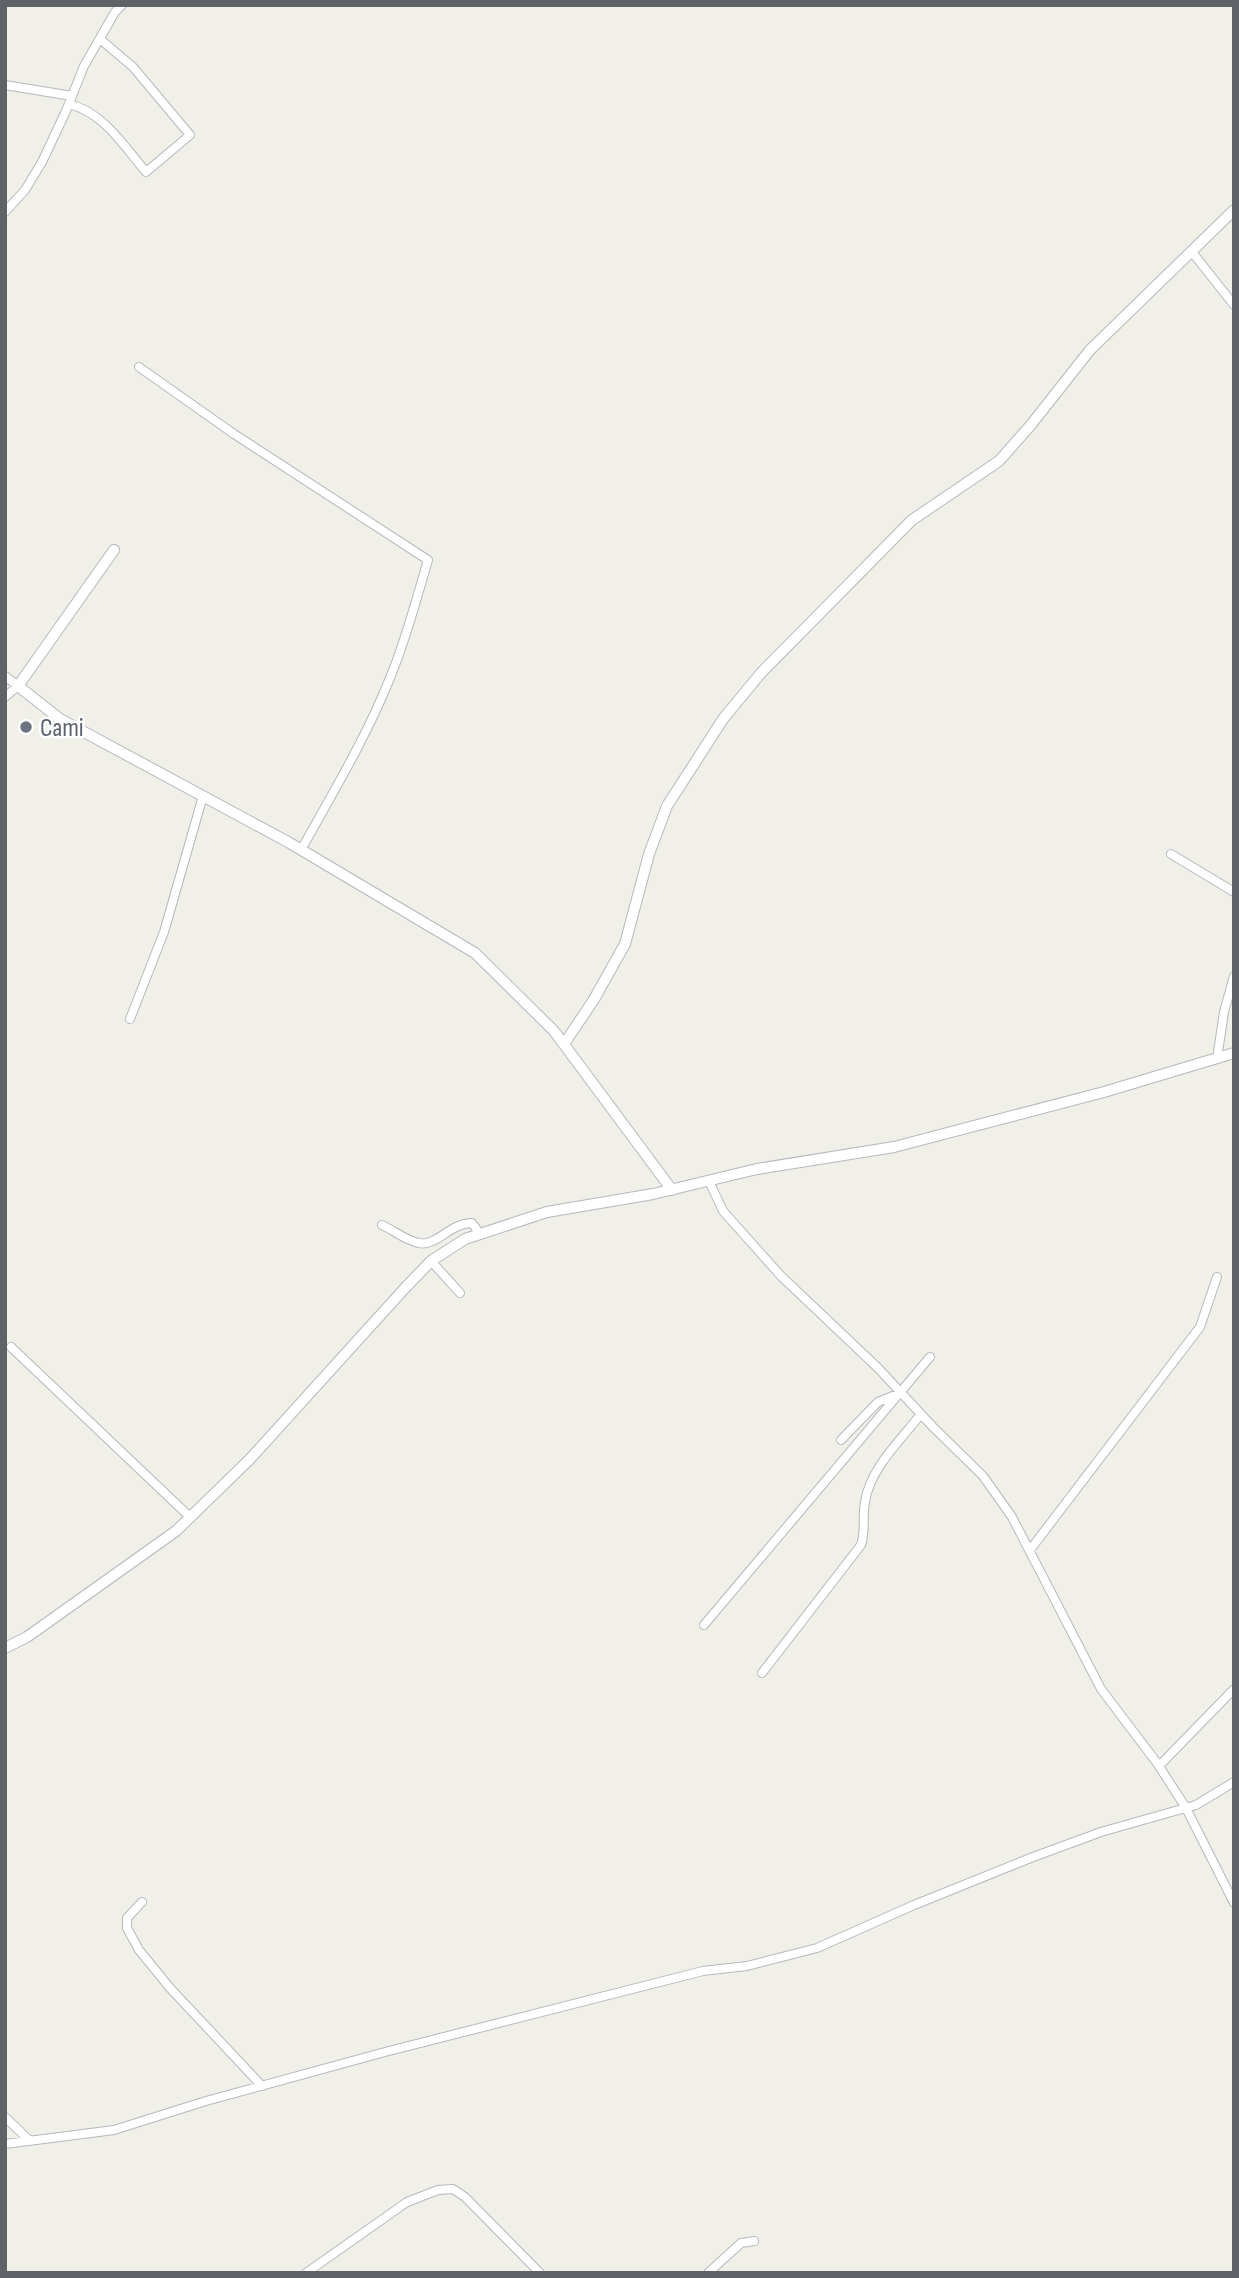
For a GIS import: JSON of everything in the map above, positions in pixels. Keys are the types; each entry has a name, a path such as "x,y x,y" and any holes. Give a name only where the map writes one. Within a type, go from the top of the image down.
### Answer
{"street":[{"path":"5,212 25,190 42,162 84,66 122,5"},
{"path":"5,85 71,100 96,115 146,172 190,135 134,67 100,39"},
{"path":"564,1044 593,1001 625,944 645,867 667,806 723,719 761,673 912,520 999,461 1090,350 1132,306 1234,210"},
{"path":"1192,252 1234,304"},
{"path":"139,367 234,435 428,560 390,679 351,760 301,850"},
{"path":"5,697 18,686 114,550"},
{"path":"5,676 60,719 301,850 475,953 554,1031 672,1190"},
{"path":"130,1019 164,932 203,796"},
{"path":"1171,854 1234,892"},
{"path":"1217,1059 1224,1012 1234,976"},
{"path":"5,1648 27,1636 176,1531 258,1450 431,1261 465,1239 547,1212 672,1190 757,1169 894,1147 1104,1092 1234,1054"},
{"path":"709,1181 723,1211 780,1276 901,1392 983,1476 1012,1517 1101,1689 1159,1766 1186,1808 1234,1903"},
{"path":"382,1224 419,1243 431,1242 460,1223 472,1223 480,1234"},
{"path":"431,1261 460,1293"},
{"path":"1030,1550 1200,1327 1217,1277"},
{"path":"11,1346 190,1517"},
{"path":"704,1625 930,1357"},
{"path":"841,1440 878,1402 901,1392"},
{"path":"762,1673 861,1545 865,1535 864,1503 872,1479 921,1414"},
{"path":"1159,1766 1234,1689"},
{"path":"5,2144 114,2130 262,2086 703,1971 747,1966 817,1948 1033,1857 1101,1832 1196,1805 1234,1782"},
{"path":"142,1902 127,1918 127,1928 139,1951 262,2086"},
{"path":"5,2117 29,2140"},
{"path":"306,2273 407,2202 438,2190 453,2189 465,2197 540,2273"},
{"path":"708,2273 741,2243 754,2241"}],"place":[{"name":"Cami","path":"26,727"}]}
